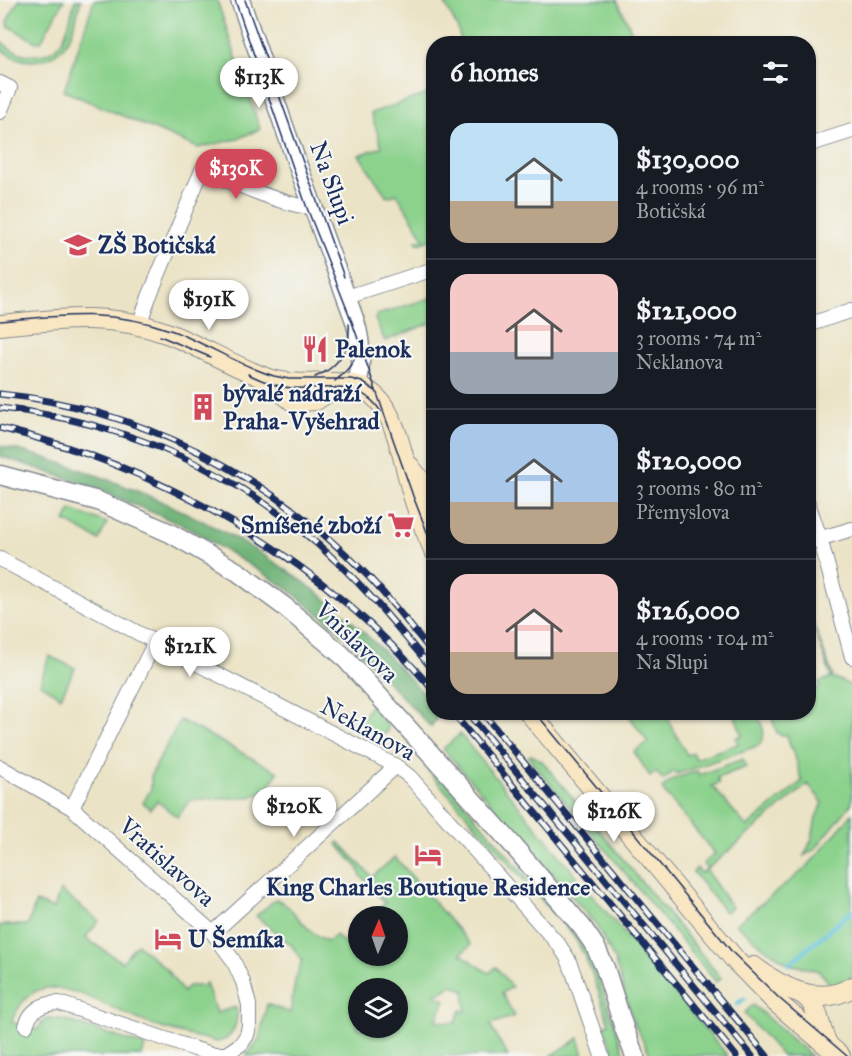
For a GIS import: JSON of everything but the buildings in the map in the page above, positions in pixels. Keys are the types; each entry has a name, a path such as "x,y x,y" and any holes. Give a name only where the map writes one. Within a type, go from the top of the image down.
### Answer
{"main road":[{"path":"0,325 87,318 114,320 139,325 178,338 263,377 286,383 356,387 380,402 386,410 405,461 413,496 426,529"},
{"path":"405,461 426,489"},
{"path":"537,720 748,974 835,1052"},
{"path":"722,945 772,981 806,995 813,1004 824,1037 835,1052"},
{"path":"799,992 827,996 843,993 852,987"}],"street":[{"name":"Na Slupi","path":"240,0 355,321 360,344 360,374 356,387"},
{"path":"0,112 5,86"},
{"path":"816,142 850,131 852,147"},
{"path":"139,325 202,170 282,202 307,208 313,206"},
{"path":"346,297 426,272"},
{"path":"816,322 852,310"},
{"name":"Vnislavova","path":"0,475 98,501 170,533 238,572 285,607 342,655 511,843 582,927 595,946 605,968 635,1056"},
{"path":"816,539 852,529"},
{"path":"816,546 852,657"},
{"name":"Neklanova","path":"0,559 396,766 410,777 559,945 568,959 602,1056"},
{"path":"72,808 155,642"},
{"path":"213,933 396,766"},
{"name":"Vratislavova","path":"0,767 72,808 213,933 239,970 249,1005 247,1035 241,1044 226,1054 212,1054 195,1049 59,1003 41,1006 33,1013 26,1026"}],"green space":[{"path":"19,0 64,0 41,41 36,42 8,26 7,21"},
{"path":"75,0 81,0 72,31 62,48 54,54 46,59 27,60 8,54 0,48 0,40 13,50 29,55 45,54 52,50 59,45 65,35"},
{"path":"94,0 217,0 260,129 237,139 198,148 64,91"},
{"path":"443,0 617,0 634,36 460,36"},
{"path":"426,94 426,241 418,244 416,241 424,238 397,194 387,197 359,155 382,147 371,113"},
{"path":"426,299 426,325 385,341 375,319 377,315"},
{"path":"0,446 30,453 143,493 205,522 265,556 321,595 351,620 426,696 426,720 436,720 431,727 335,627 284,586 187,527 92,487 0,456"},
{"path":"71,510 107,523 99,540 65,521"},
{"path":"816,631 833,676 831,677 816,633"},
{"path":"49,656 75,668 61,697 40,684"},
{"path":"830,678 852,686 852,803 816,848 804,856 812,839 816,817 823,803 808,784 706,870 732,908 725,912 693,872 697,868 701,873 707,869 703,864 715,854 662,788 673,779 697,771 699,775 743,759 746,767 717,778 719,783 712,786 747,827 802,781 787,735 777,733 772,720 816,720 816,689 820,687 819,682"},
{"path":"371,704 388,727 387,732 376,739 357,729"},
{"path":"180,720 278,772 268,789 251,797 191,800 177,817 157,801 150,809 143,803 151,789 151,775"},
{"path":"632,720 669,720 687,755 693,753 695,759 738,744 736,738 742,735 737,720 760,720 764,735 757,746 677,774 674,771 663,780 656,772 650,776 634,752 648,742"},
{"path":"460,734 728,1056 651,1056 634,1023 614,959 596,925 443,749"},
{"path":"531,755 542,761 721,978 716,982 528,757"},
{"path":"433,767 581,941 596,970 625,1056 615,1056 603,1026 609,1024 594,978 573,936 429,772"},
{"path":"852,814 852,981 832,986 819,971 789,964 766,949 736,924 806,868"},
{"path":"339,842 372,877 395,857 471,945 461,954 489,973 496,967 512,987 502,993 514,1016 491,1024 508,1056 246,1056 259,1039 267,1004 290,1013 295,981 302,960 292,946 256,916 276,899 289,908 305,926 319,937 328,941 336,935 344,943 348,939 348,966 408,966 408,906 382,906 385,903 360,875 359,869 337,844","holes":["453,985 464,990 466,1011 461,1010 455,1023 436,1021 445,1000 435,996 435,993 440,993"]},
{"path":"60,890 99,921 85,938 122,962 137,944 166,969 183,992 188,986 203,986 206,983 216,1013 236,1007 236,1024 228,1038 217,1042 183,1034 150,1024 83,995 57,988 46,988 29,996 20,1005 11,1022 37,1030 48,1018 62,1019 145,1046 142,1056 0,1056 0,925 28,925 36,902 54,909"},
{"path":"753,1005 811,1056 782,1056 744,1013"},
{"path":"579,1038 584,1056 551,1056"}],"waterway":[{"path":"789,964 852,911"},
{"path":"737,1004 744,999"}],"tram line":[{"path":"235,0 307,208 352,322 426,529"},
{"path":"245,0 344,277"},
{"path":"0,321 66,316 129,319 173,331 249,367 274,376 289,379 351,379 362,382 376,391"},
{"path":"315,377 330,368 341,356 348,341 349,324"},
{"path":"160,336 210,357"},
{"path":"335,381 352,364 360,342"},
{"path":"248,374 286,387 352,390 363,394 381,412"},
{"path":"542,720 733,953 780,999 847,1056"}],"railway":[{"path":"0,394 52,402 102,414 151,431 198,452 244,477 287,506 328,538 366,574 426,644"},
{"path":"0,408 94,425 138,439 182,457 223,478 263,502 301,530 337,562 375,601 426,662"},
{"path":"0,428 62,446 123,468 181,494 238,525 291,561 342,600 390,643 426,682"},
{"path":"459,720 736,1056"},
{"path":"474,720 752,1056"},
{"path":"489,720 767,1056"}],"place":[{"name":"ZŠ Botičská","path":"78,245"},
{"name":"Palenok","path":"315,349"},
{"name":"bývalé nádraží Praha-Vyšehrad","path":"203,407"},
{"name":"Smíšené zboží","path":"401,525"},
{"name":"King Charles Boutique Residence","path":"428,855"},
{"name":"U Šemíka","path":"168,939"}]}
